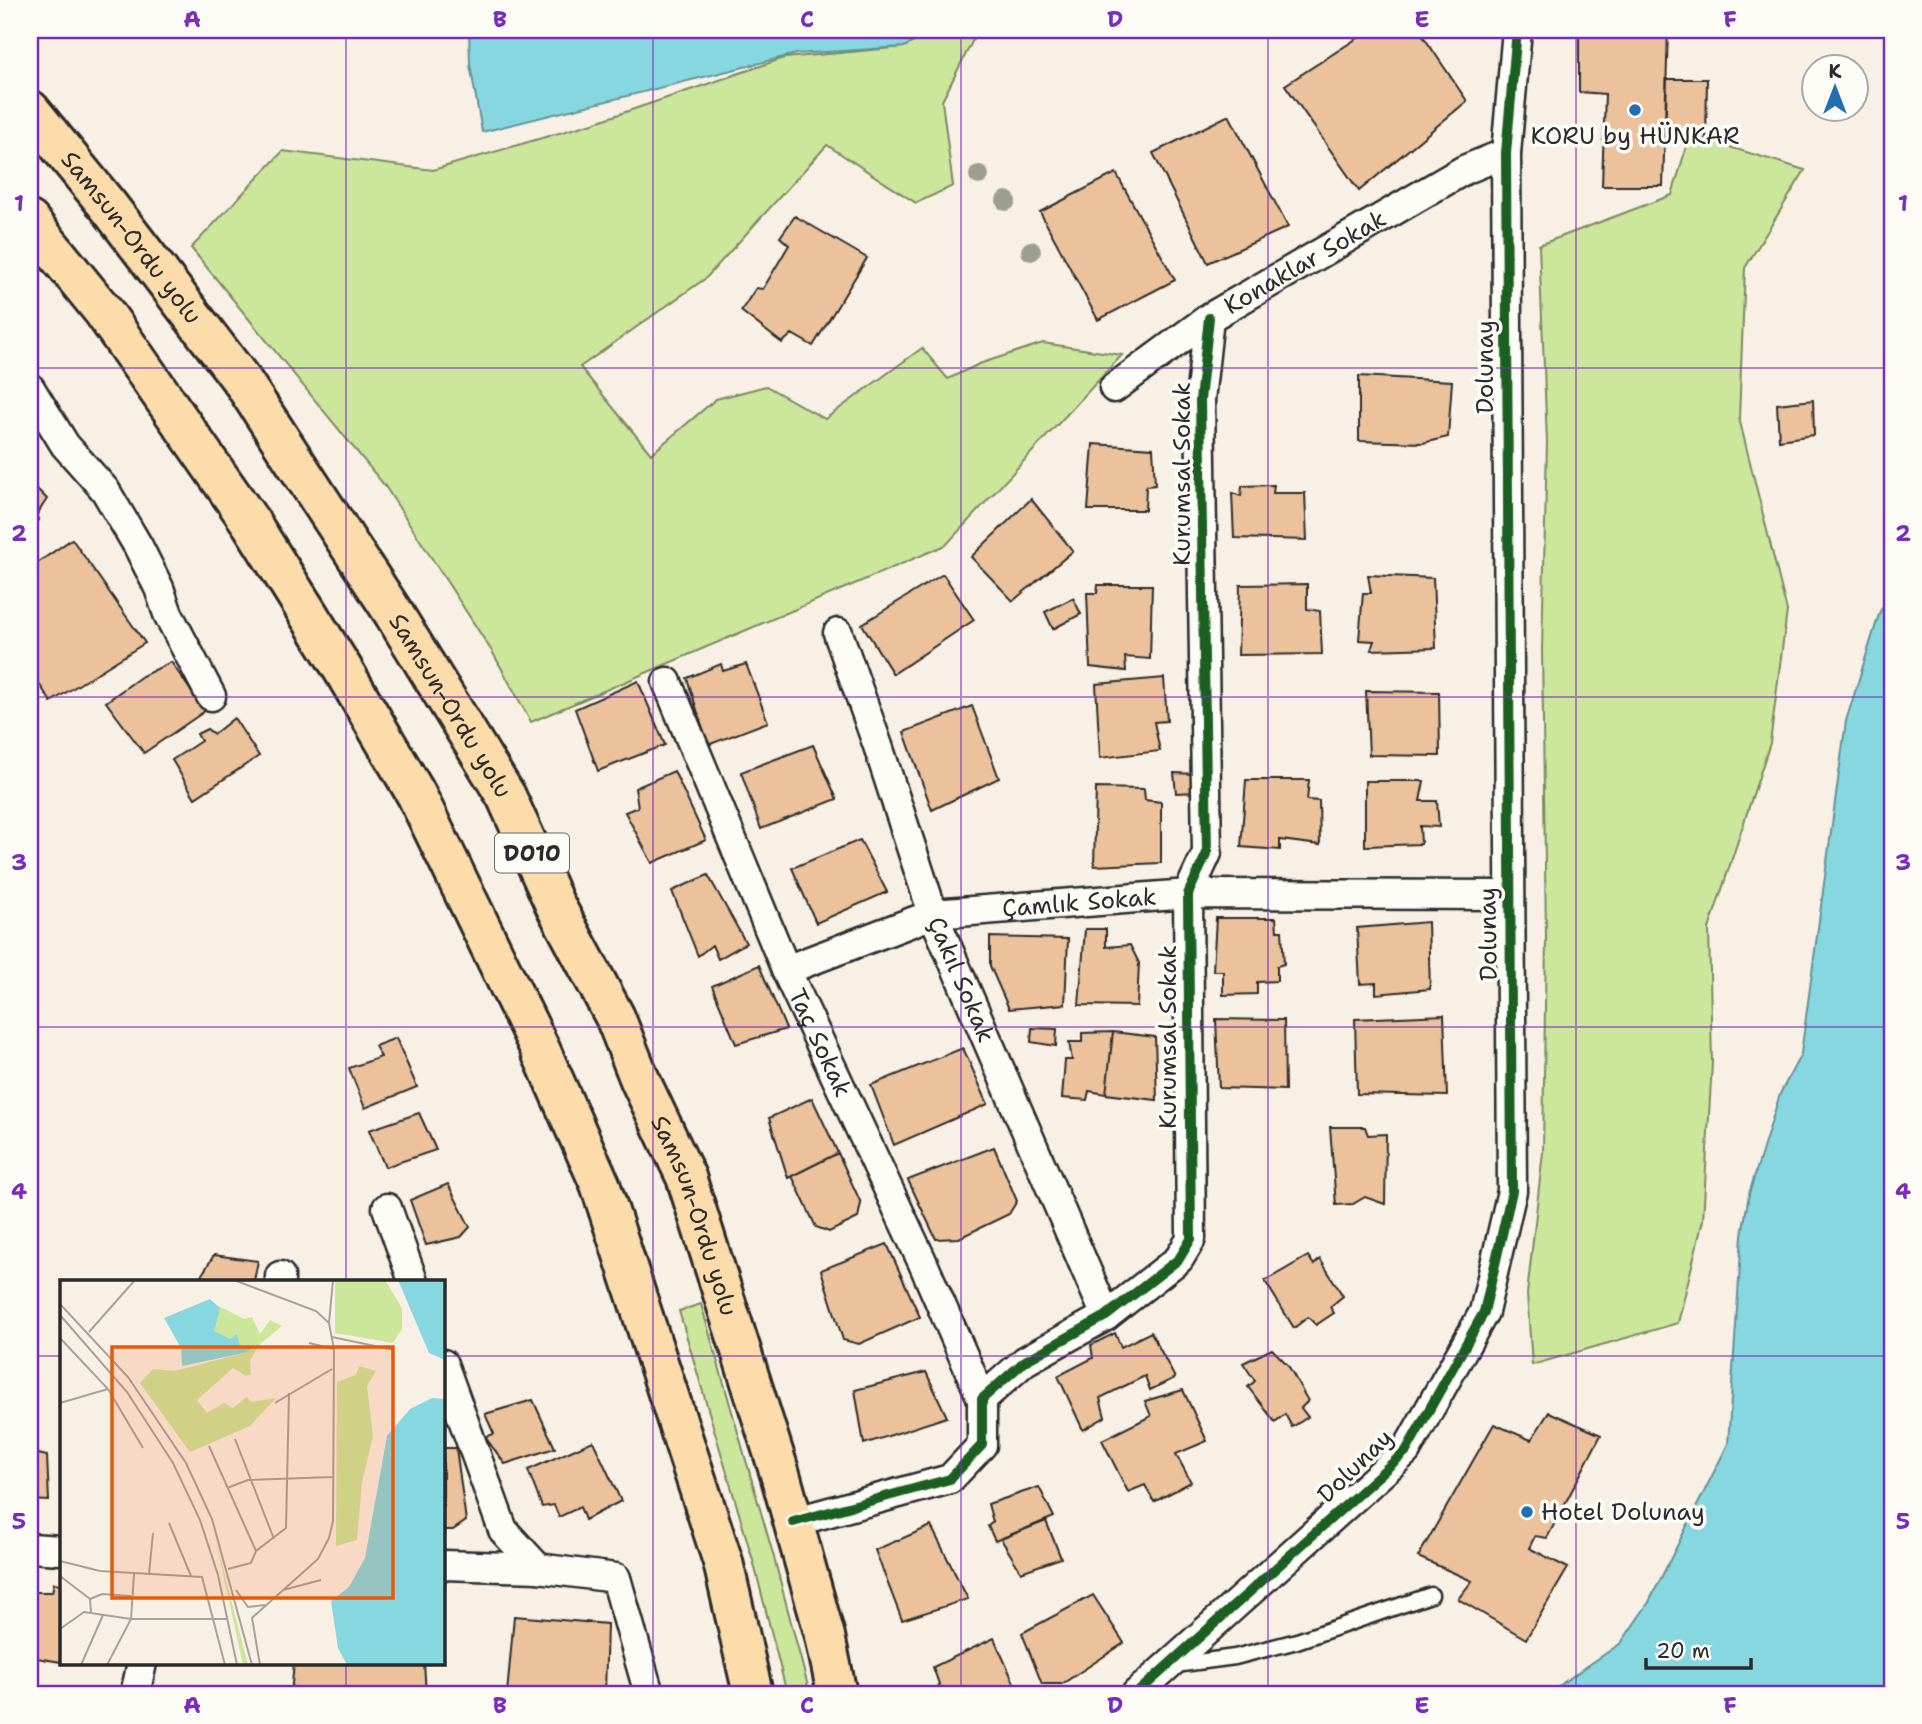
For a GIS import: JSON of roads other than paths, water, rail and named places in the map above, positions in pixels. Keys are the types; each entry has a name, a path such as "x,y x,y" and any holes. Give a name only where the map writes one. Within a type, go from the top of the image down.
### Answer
{"highway":[{"name":"Samsun-Ordu yolu","path":"30,110 243,382 394,614 506,796 555,905 615,1017 640,1080 686,1177 793,1521 825,1636 837,1694"},
{"path":"30,221 103,311 251,523 342,668 416,794 539,1047 600,1184 723,1562 754,1694"},
{"path":"825,1636 863,1694"}],"street":[{"name":"Dolunay","path":"1136,1694 1406,1451 1484,1312 1512,1191 1506,153 1517,30"},
{"name":"Konaklar Sokak","path":"1114,388 1209,318 1464,170 1506,153"},
{"name":"Kurumsal Sokak","path":"982,1399 1025,1361 1107,1315 1179,1259 1191,1239 1188,894 1207,853 1200,400 1209,318"},
{"path":"30,388 65,445 106,490 138,546 159,588 168,614 211,696"},
{"name":"Çakıl Sokak","path":"838,633 933,914 1107,1315"},
{"name":"Taç Sokak","path":"667,682 786,970 922,1261 982,1399"},
{"name":"Çamlık Sokak","path":"786,970 933,914 1188,894 1509,895"},
{"path":"387,1208 413,1280"},
{"path":"444,1367 503,1530 538,1568"},
{"path":"793,1521 950,1479 982,1445 982,1399"},
{"path":"30,1548 60,1550"},
{"path":"444,1565 538,1568 616,1578 649,1694"},
{"path":"135,1694 142,1664"}],"lane":[{"path":"1167,1667 1235,1657 1285,1644 1431,1595"}],"water":[{"path":"469,30 935,30 904,47 796,54 482,132 470,64"},
{"path":"1892,595 1892,1694 1550,1694 1621,1643 1649,1602 1728,1444 1742,1235 1749,1194 1780,1094 1801,1054 1846,721 1880,611"}],"place":[{"name":"KORU by HÜNKAR","path":"1635,110"},
{"name":"Hotel Dolunay","path":"1527,1512"}]}
